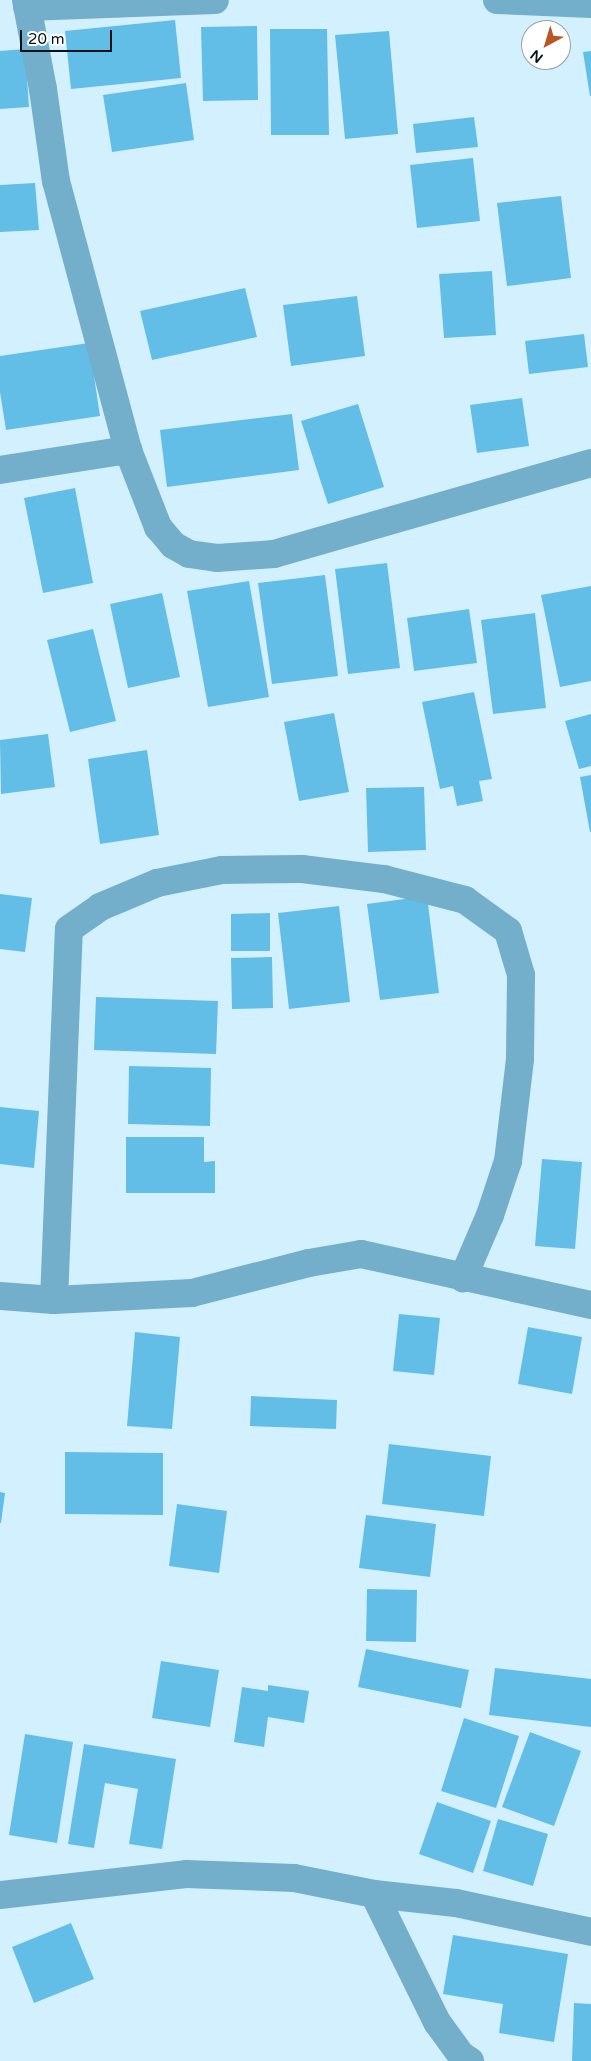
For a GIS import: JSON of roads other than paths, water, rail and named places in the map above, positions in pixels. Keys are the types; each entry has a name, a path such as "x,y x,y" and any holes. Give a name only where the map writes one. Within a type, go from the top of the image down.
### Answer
{"street":[{"path":"215,0 27,3 43,89 56,181 128,450 163,533 172,545 189,554 217,558 274,554 591,463"},
{"path":"497,0 591,4"},
{"path":"0,470 128,450"},
{"path":"54,1300 69,929 100,907 157,882 222,870 302,869 384,879 465,900 508,931 521,975 520,1059 508,1161 490,1215 463,1278"},
{"path":"0,1296 54,1300 192,1293 309,1263 361,1254 591,1305"},
{"path":"0,1895 186,1874 294,1878 374,1894 456,1903 591,1932"},
{"path":"374,1894 437,2022 461,2055 470,2061"}]}
